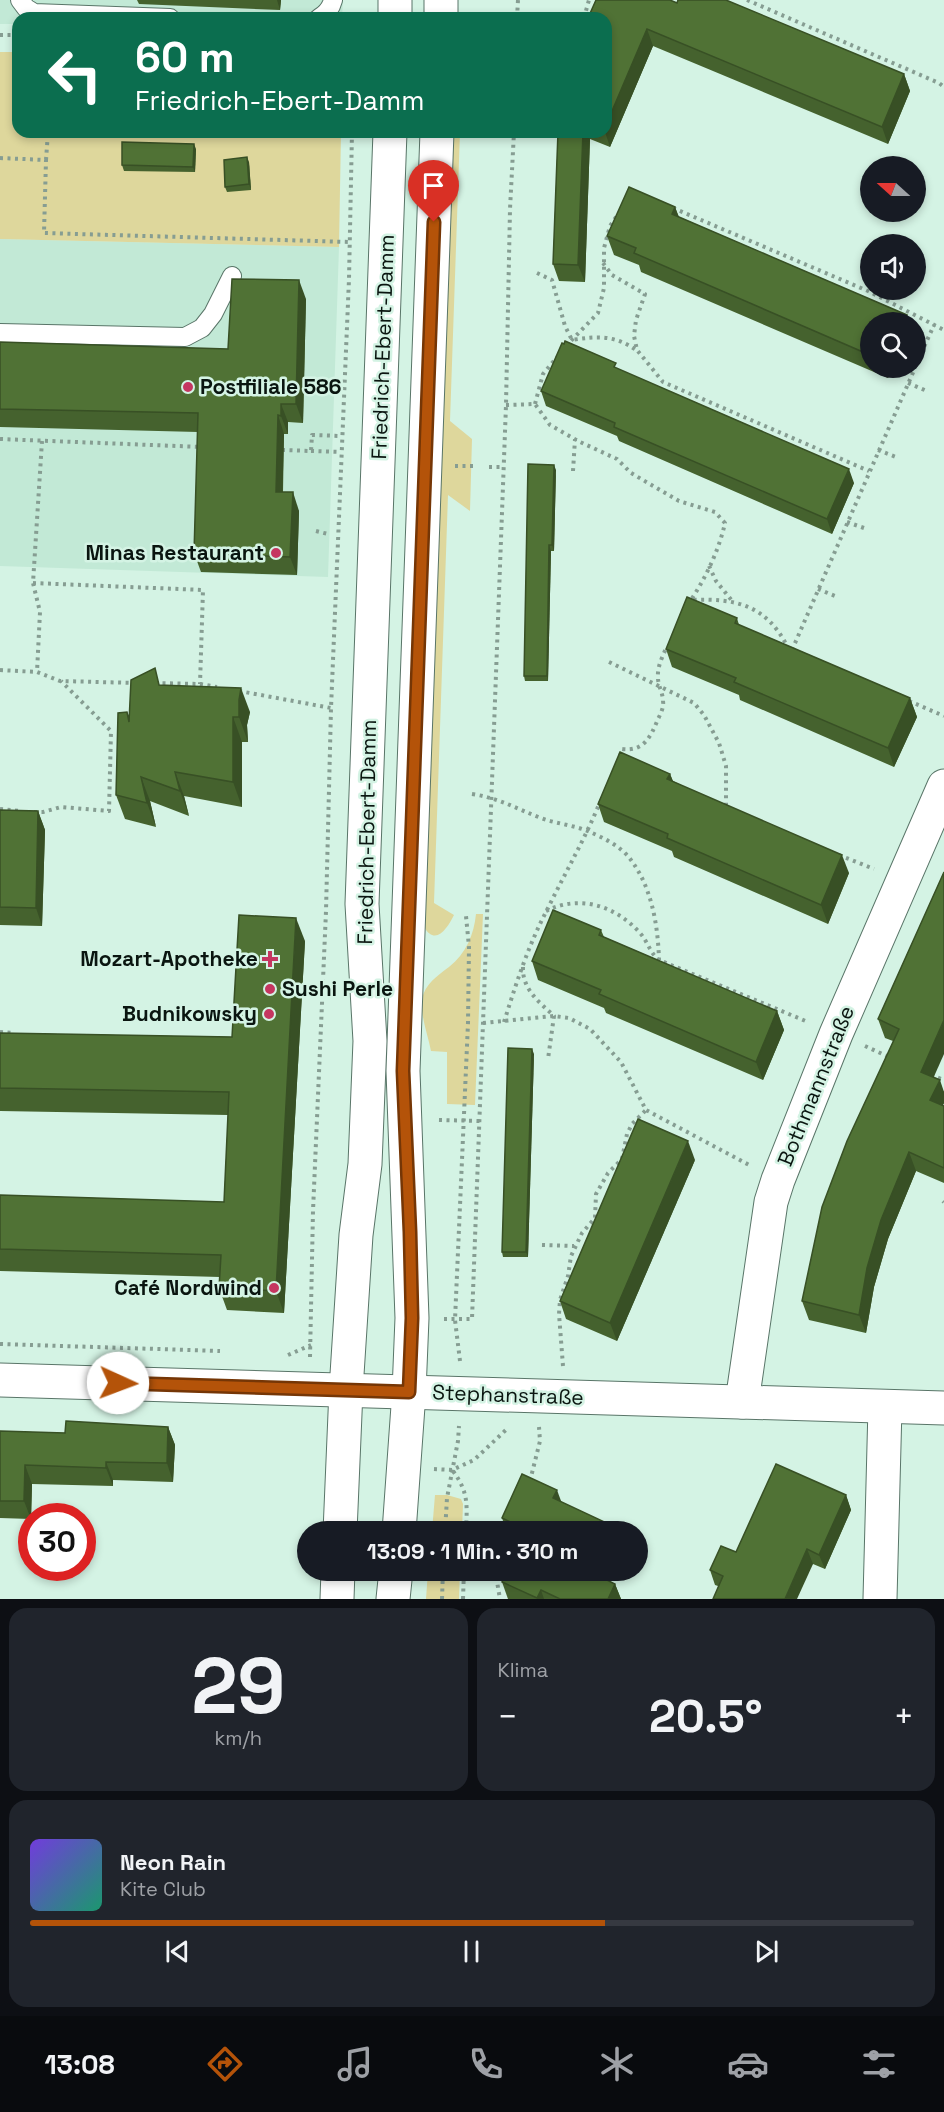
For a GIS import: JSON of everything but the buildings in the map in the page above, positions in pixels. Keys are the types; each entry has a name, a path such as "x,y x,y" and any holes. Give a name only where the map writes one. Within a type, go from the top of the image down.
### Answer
{"main road":[{"name":"Friedrich-Ebert-Damm","path":"340,1521 346,1390 356,1235 364,1164 370,1041 362,904 390,138"},
{"name":"Friedrich-Ebert-Damm","path":"400,1521 412,1318 403,1071 437,138"},
{"name":"Bothmannstraße","path":"742,1402 771,1202 778,1180 836,1034 944,786"},
{"name":"Stephanstraße","path":"0,1380 944,1408"},
{"path":"880,1599 885,1407"},
{"path":"337,1599 338,1581"},
{"path":"393,1599 395,1581"}],"lane":[{"path":"20,0 32,12"},
{"path":"0,333 185,337 202,328 213,314 232,276"}],"path":[{"path":"747,0 942,85"},
{"path":"48,138 44,233 350,242"},
{"path":"310,1367 313,1211 350,242 352,138"},
{"path":"455,1320 472,1319 514,138"},
{"path":"0,158 46,160"},
{"path":"668,206 868,291 944,330"},
{"path":"535,404 543,374 598,313 604,288 604,248 610,226 620,211"},
{"path":"603,263 612,275 645,294 636,320 634,336 637,350"},
{"path":"537,273 552,280 565,326 573,340"},
{"path":"926,343 934,325"},
{"path":"573,340 600,336 621,341 637,350 663,382 869,471"},
{"path":"691,600 717,599 757,610 771,622 782,637 790,654 910,378"},
{"path":"908,383 927,390"},
{"path":"506,405 535,404"},
{"path":"535,404 550,425 617,459 631,473 678,501 715,512 725,523 722,538 710,566 687,606"},
{"path":"311,451 312,435 341,436"},
{"path":"0,439 206,447"},
{"path":"573,471 575,439"},
{"path":"38,672 40,612 33,583 42,441"},
{"path":"276,450 341,452"},
{"path":"878,450 896,457"},
{"path":"489,467 503,467"},
{"path":"848,522 864,528"},
{"path":"316,531 328,534"},
{"path":"710,566 716,581 734,602"},
{"path":"33,583 203,590 200,684"},
{"path":"818,589 835,596"},
{"path":"618,759 622,749 635,749 649,740 663,709 659,686 659,665 668,643"},
{"path":"609,662 694,703 719,743 726,766 725,808 736,812"},
{"path":"0,670 38,672 60,681 142,683"},
{"path":"32,812 43,812 61,807 109,811 111,731 60,681"},
{"path":"153,683 200,684 222,688"},
{"path":"233,690 331,708"},
{"path":"900,698 944,716"},
{"path":"472,795 491,797 542,818 588,831 610,842 630,858 641,876 653,908 659,938 659,960"},
{"path":"504,1022 523,962 601,800"},
{"path":"0,809 21,811"},
{"path":"836,854 902,881"},
{"path":"546,911 575,901 604,908 621,917 638,931 653,955 659,960 901,1062"},
{"path":"461,1370 455,1320 470,947 466,916"},
{"path":"523,962 523,976 529,991 554,1016"},
{"path":"483,1023 554,1016 569,1018 590,1029 621,1062 646,1110 778,1180"},
{"path":"548,1059 554,1016"},
{"path":"0,1032 15,1033"},
{"path":"922,1071 944,1080"},
{"path":"528,1486 551,1397 560,1300 574,1246 595,1218 596,1194 608,1173 622,1159 627,1134 632,1124 646,1110"},
{"path":"439,1120 480,1121"},
{"path":"542,1245 574,1246"},
{"path":"0,1344 230,1352"},
{"path":"281,1355 297,1352 311,1345"},
{"path":"437,1469 452,1470 474,1460 511,1425 551,1397"},
{"path":"446,1521 459,1420"},
{"path":"452,1470 464,1486 465,1521"},
{"path":"442,1599 443,1581"},
{"path":"463,1599 464,1581"},
{"path":"497,1581 500,1599"}],"shaded area":[{"path":"0,0 343,0 342,12 12,12 12,24 0,24"},
{"path":"0,52 12,52 12,138 341,138 339,247 0,239"},
{"path":"450,138 460,138 450,421 472,439 470,511 448,495 434,903 454,915 448,925 437,935 428,933 424,927"},
{"path":"0,239 339,247 328,577 0,566"},
{"path":"476,914 483,914 475,1105 447,1104 447,1052 431,1051 423,1018 422,999 429,985 455,962 464,950 471,936"},
{"path":"435,1495 447,1495 461,1499 462,1521 433,1521"},
{"path":"427,1581 460,1581 459,1599 426,1599"}],"place":[{"name":"Postfiliale 586","path":"188,387"},
{"name":"Minas Restaurant","path":"276,553"},
{"name":"Mozart-Apotheke","path":"270,959"},
{"name":"Sushi Perle","path":"270,989"},
{"name":"Budnikowsky","path":"269,1014"},
{"name":"Café Nordwind","path":"274,1288"}],"route":[{"path":"118,1383 409,1392 412,1318 403,1071 434,222"}]}
